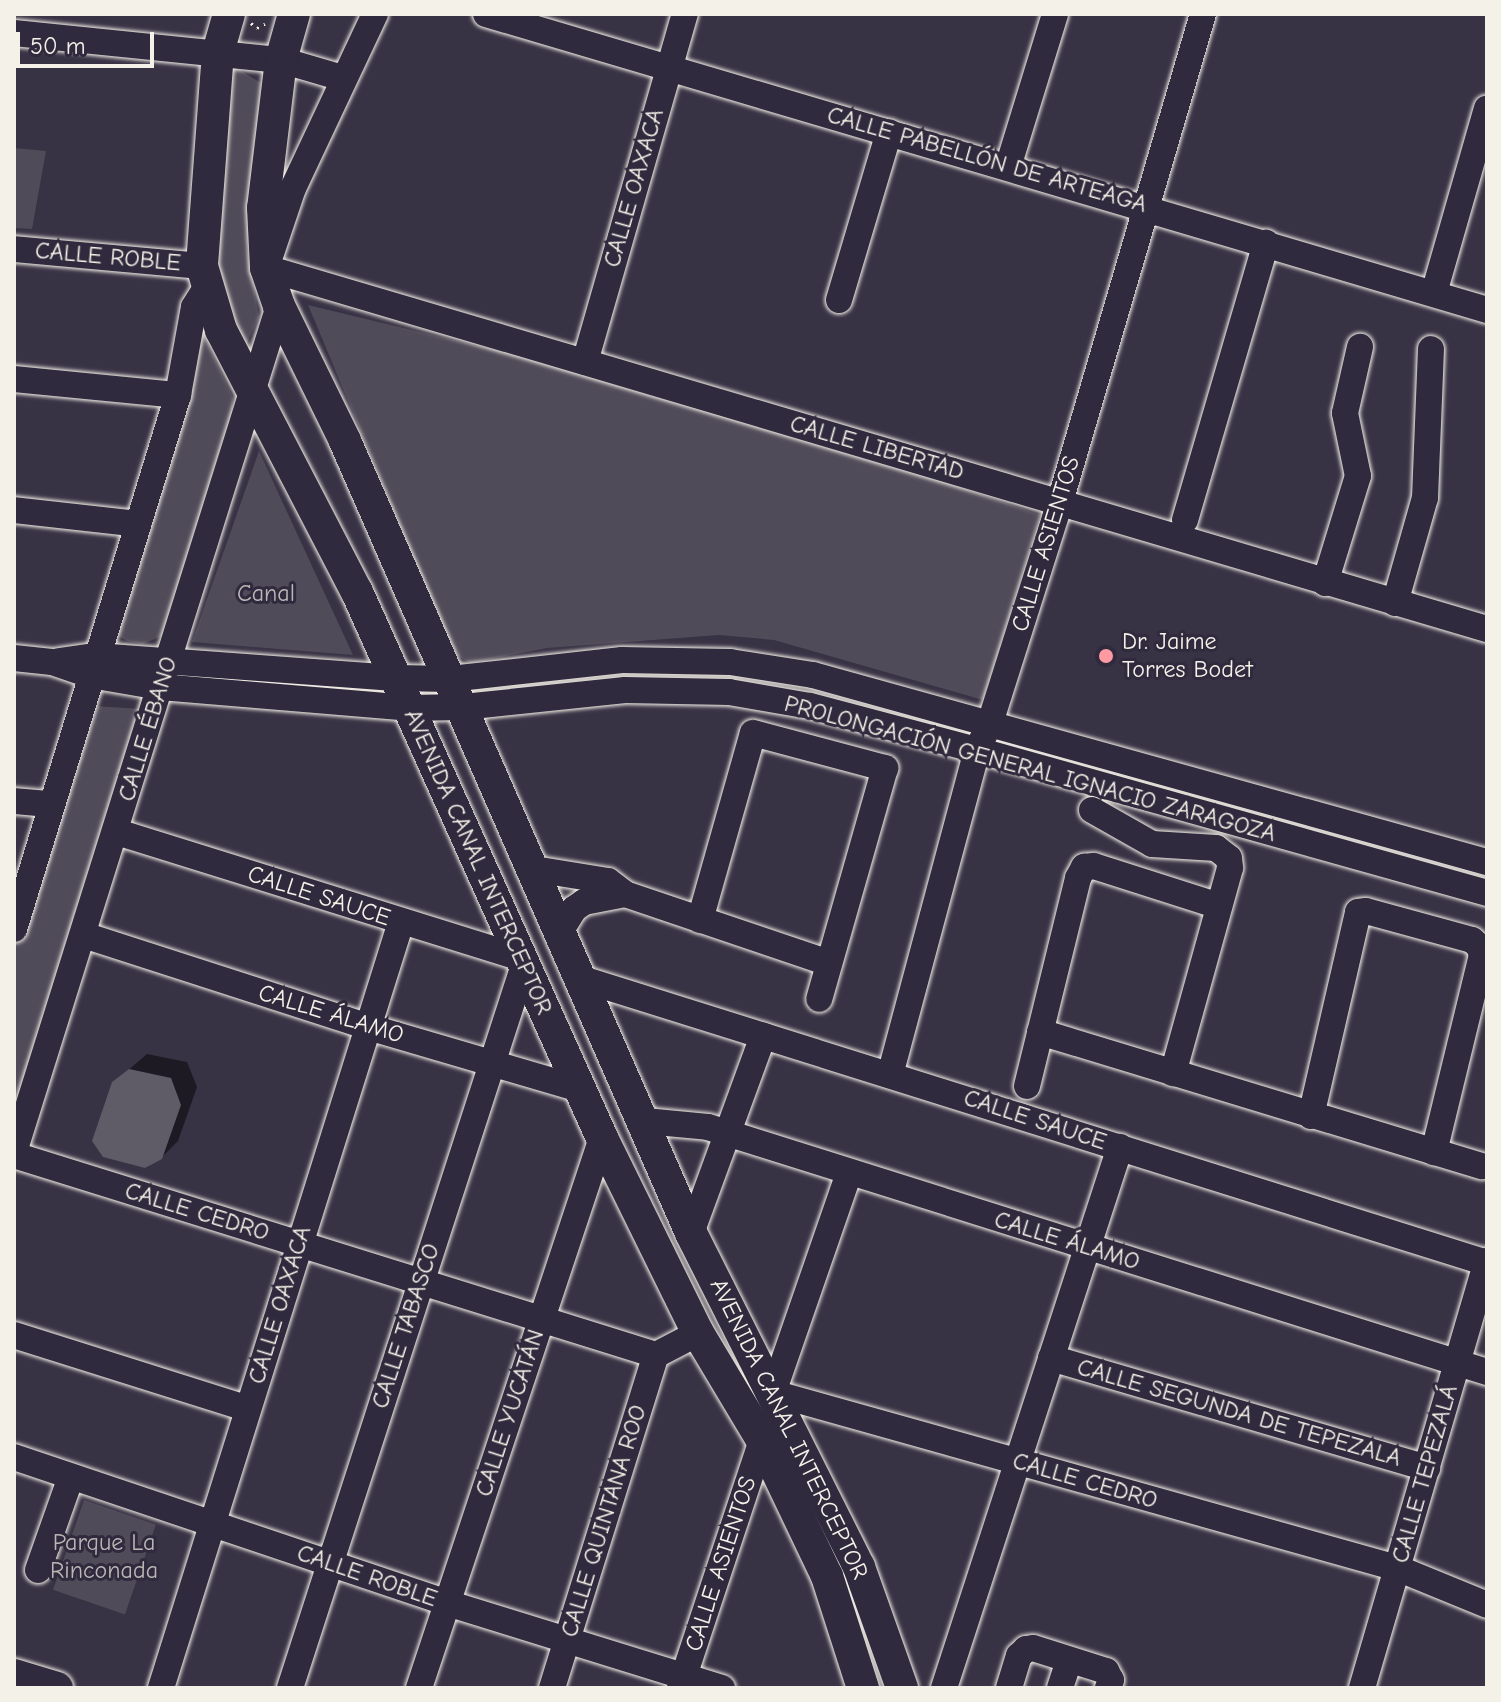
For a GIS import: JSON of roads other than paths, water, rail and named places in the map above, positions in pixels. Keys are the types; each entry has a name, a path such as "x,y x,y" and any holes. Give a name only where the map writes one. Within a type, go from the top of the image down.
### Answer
{"main road":[{"name":"AVENIDA CANAL INTERCEPTOR","path":"229,14 218,52 204,276 221,330 252,385 404,693 602,1138 698,1333 762,1440 827,1576 863,1688"},
{"name":"AVENIDA CANAL INTERCEPTOR","path":"294,14 281,60 263,208 266,268 279,306 345,441 645,1121 691,1233 859,1567 902,1688"},
{"path":"548,1018 576,1051 623,1124 645,1121"},
{"path":"618,1170 630,1159 641,1161 691,1233"},
{"path":"14,1675 57,1688"}],"street":[{"path":"266,268 293,188 342,78 375,14"},
{"name":"CALLE PABELLÓN DE ARTEAGA","path":"486,14 560,25 669,68 1147,206 1487,310"},
{"name":"CALLE OAXACA","path":"585,362 685,14"},
{"path":"1008,167 1055,14"},
{"name":"CALLE ASIENTOS","path":"890,1075 977,750 990,723 1060,502 1203,14"},
{"path":"14,33 281,60 342,78"},
{"path":"1434,293 1487,108"},
{"path":"839,300 889,132"},
{"path":"1185,520 1266,243"},
{"name":"CALLE ROBLE","path":"14,249 204,276"},
{"name":"CALLE LIBERTAD","path":"266,268 1487,629"},
{"path":"14,929 178,395 194,307 204,276"},
{"name":"CALLE ÉBANO","path":"14,1154 279,306"},
{"path":"1325,583 1358,476 1345,413 1360,347"},
{"path":"1395,603 1425,498 1431,349"},
{"path":"14,379 178,395"},
{"path":"14,510 138,524"},
{"path":"14,658 93,666"},
{"name":"PROLONGACIÓN GENERAL IGNACIO ZARAGOZA","path":"93,666 168,660 404,693"},
{"name":"PROLONGACIÓN GENERAL IGNACIO ZARAGOZA","path":"456,693 622,660 730,662 813,675 1487,862"},
{"name":"PROLONGACIÓN GENERAL IGNACIO ZARAGOZA","path":"93,666 160,687 404,693 729,692 810,706 977,750 1487,893"},
{"path":"700,920 753,733 885,768 819,999"},
{"path":"1065,775 1092,810 1100,828 1128,849 1149,856 1202,861 1227,877 1173,1073"},
{"path":"14,801 50,804"},
{"name":"CALLE SAUCE","path":"117,832 523,962"},
{"path":"1027,1086 1078,878 1084,867 1094,866 1219,906"},
{"path":"534,869 608,881 625,894 829,963"},
{"path":"561,930 574,909 584,902 625,894"},
{"path":"1311,1116 1358,912 1366,911 1472,940 1479,946 1482,955 1434,1152"},
{"name":"CALLE OAXACA","path":"161,1688 401,922"},
{"name":"CALLE ÁLAMO","path":"84,935 368,1027 580,1089"},
{"name":"CALLE TABASCO","path":"290,1688 523,962"},
{"name":"CALLE SAUCE","path":"582,979 1487,1262"},
{"path":"1040,1032 1482,1166"},
{"path":"691,1233 763,1036"},
{"name":"CALLE ÁLAMO","path":"645,1121 691,1123 728,1133 1487,1372"},
{"name":"CALLE YUCATÁN","path":"419,1688 602,1138"},
{"path":"944,1688 1120,1147"},
{"name":"CALLE CEDRO","path":"14,1154 656,1355"},
{"path":"773,1393 849,1173"},
{"name":"CALLE TEPEZALÁ","path":"1362,1688 1487,1262"},
{"path":"656,1355 698,1333"},
{"path":"14,1335 248,1409"},
{"name":"CALLE QUINTANA ROO","path":"552,1688 656,1355"},
{"name":"CALLE SEGUNDA DE TEPEZALA","path":"1051,1358 1427,1468"},
{"name":"CALLE CEDRO","path":"773,1393 1397,1568 1487,1605"},
{"name":"CALLE ASIENTOS","path":"682,1682 762,1440"},
{"name":"CALLE ROBLE","path":"14,1457 447,1603 567,1640 682,1682 722,1688"},
{"path":"38,1570 71,1477"},
{"path":"1009,1688 1019,1656 1026,1649 1106,1671 1111,1680 1108,1688"},
{"path":"1060,1688 1069,1660"}],"place":[{"name":"Dr. Jaime Torres Bodet","path":"1106,656"}],"park label":[{"name":"Canal","path":"266,594"},
{"name":"Parque La Rinconada","path":"104,1557"}]}
